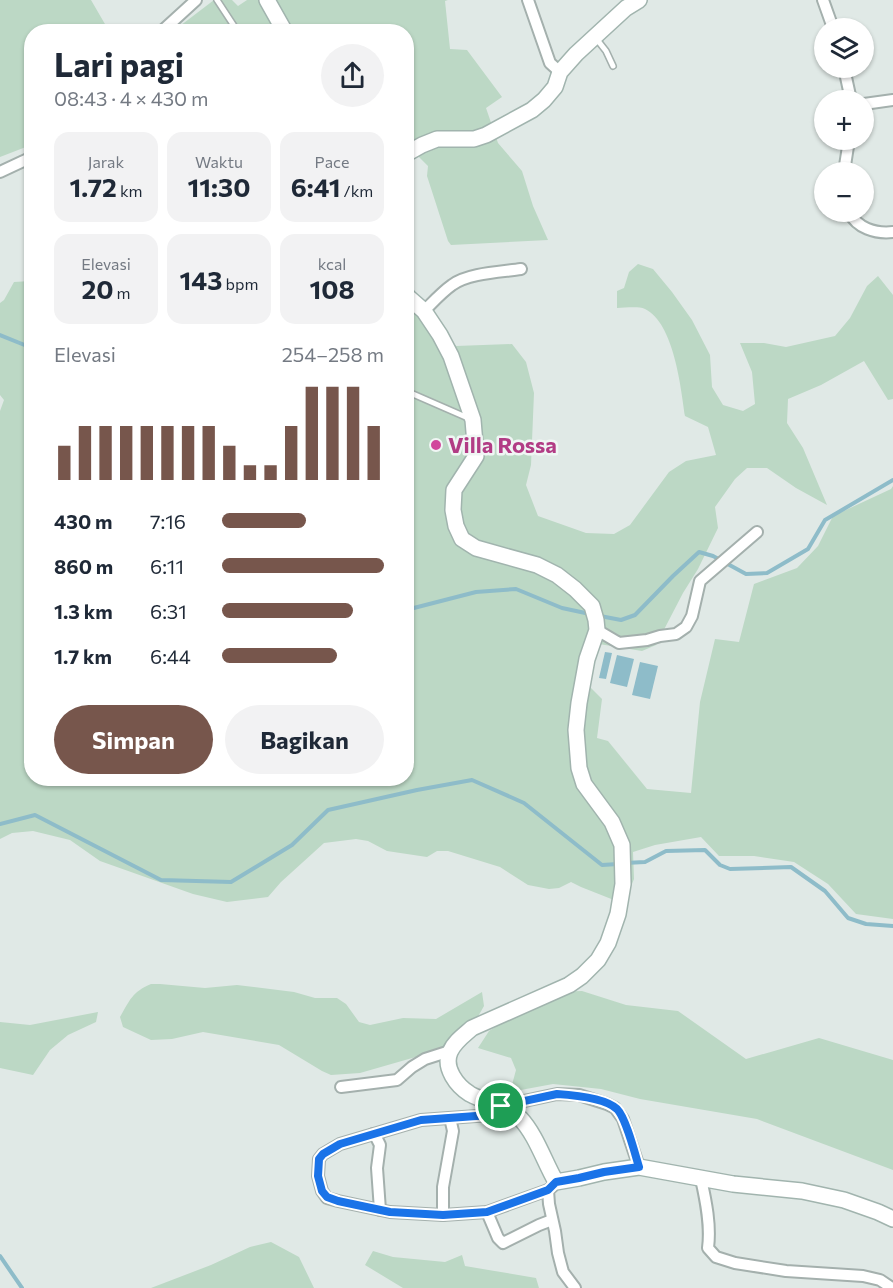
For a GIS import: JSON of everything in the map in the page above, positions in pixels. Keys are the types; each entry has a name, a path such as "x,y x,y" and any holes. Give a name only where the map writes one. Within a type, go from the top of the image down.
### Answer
{"street":[{"path":"169,24 196,0"},
{"path":"267,0 280,24"},
{"path":"528,0 550,63 560,72"},
{"path":"414,150 437,139 474,139 486,135 532,110 555,87 560,72 576,54 639,0"},
{"path":"823,0 829,18"},
{"path":"874,103 893,100"},
{"path":"0,172 24,161"},
{"path":"858,222 876,232 893,232"},
{"path":"424,311 452,285 461,280 520,268"},
{"path":"414,302 424,311 451,356 473,420 476,456 454,490 454,518 462,539 476,548 537,565 557,575 575,589 595,619 619,643 676,634 686,627 692,616 700,581 757,532"},
{"path":"575,1288 563,1272 549,1204 552,1186 533,1137 520,1118 501,1106 472,1095 462,1088 450,1071 448,1060 450,1051 460,1037 472,1028 569,985 582,976 598,960 608,942 618,914 623,884 622,845 612,822 584,784 579,768 576,730 595,619"},
{"path":"341,1087 397,1080 411,1067 425,1059 450,1051"},
{"path":"639,1167 623,1119 615,1108 579,1095 557,1094 501,1106 490,1115 421,1120 340,1144 319,1159 318,1176 322,1191 327,1197 380,1210 443,1215 487,1212 552,1186 579,1178 639,1167 733,1184 802,1191 844,1200 893,1219"},
{"path":"443,1215 443,1187 453,1131 450,1118"},
{"path":"373,1134 380,1145 376,1168 380,1210"},
{"path":"701,1179 705,1199 708,1248 716,1257 735,1263 786,1271 862,1276 880,1280 892,1288"},
{"path":"487,1212 498,1238 503,1243 552,1220"}],"lane":[{"path":"217,0 233,24"},
{"path":"595,37 606,51 613,66"},
{"path":"414,395 473,420"}],"green space":[{"path":"0,0 91,0 105,24 24,24 24,148 0,157"},
{"path":"214,0 232,0 238,6 247,0 448,0 445,1 450,49 467,50 502,97 486,108 498,143 522,171 533,206 548,240 451,245 448,241 427,176 428,166 417,155 414,156 414,24 182,24"},
{"path":"638,264 653,269 672,292 692,320 710,355 712,387 723,405 743,411 755,404 752,372 740,343 764,343 786,347 835,336 850,318 867,286 878,276 893,295 893,399 888,400 864,361 821,385 788,399 787,423 803,448 827,505 796,488 767,468 747,468 735,479 715,507 718,528 656,645 642,651 599,644 586,683 602,699 597,738 608,741 647,789 691,793 700,702 715,639 739,642 754,584 797,568 818,546 833,516 893,486 893,919 856,914 828,884 794,862 754,856 719,856 701,837 655,845 633,852 634,879 624,904 571,882 559,888 549,889 528,885 500,867 448,851 437,851 427,857 387,851 368,841 356,839 324,843 268,897 227,902 193,894 100,861 70,840 33,831 12,833 0,839 0,411 4,400 0,395 0,303 14,282 24,281 24,786 414,786 414,294 456,346 512,344 526,362 534,393 531,465 526,485 538,516 586,533 614,534 630,525 669,472 686,461 716,455 708,427 685,416 674,357 663,328 655,316 645,309 617,308 617,291 624,288 629,272"},
{"path":"151,984 205,988 237,985 294,992 315,998 337,998 346,1004 359,1022 370,1025 403,1018 436,1019 482,992 484,1006 472,1027 454,1046 360,1073 331,1075 279,1045 203,1032 172,1039 151,1040 123,1027 120,1017 129,1001 135,993"},
{"path":"582,991 626,1005 678,1011 746,1059 819,1038 893,1060 893,1170 757,1119 640,1099 601,1089 553,1084 510,1092 516,1070 511,1058 478,1048 489,1031 553,992"},
{"path":"98,1012 96,1022 68,1035 50,1050 33,1075 0,1068 0,1022 30,1025"},
{"path":"271,1242 299,1257 314,1288 151,1288 250,1247"},
{"path":"373,1251 393,1257 445,1262 462,1255 465,1266 536,1278 539,1288 403,1288 365,1265"}],"water":[{"path":"605,652 612,653 606,679 599,678"},
{"path":"617,655 634,659 627,687 610,683"},
{"path":"640,662 658,666 650,699 632,695"}],"waterway":[{"path":"0,335 24,345"},
{"path":"600,616 621,620 635,615 699,552 713,556 746,574 767,573 808,549 825,520 893,480"},
{"path":"414,608 476,592 516,589 562,608 590,614"},
{"path":"0,824 35,815 161,880 231,882 292,845 328,810 472,780 524,803 602,865 618,864"},
{"path":"625,863 645,862 666,851 705,850 720,865 730,869 791,867 825,891 848,918 866,924 893,926"},
{"path":"0,1256 22,1288"}],"place":[{"name":"Villa Rossa","path":"436,445"}],"route":[{"path":"557,1094 579,1095 607,1104 615,1108 623,1119 639,1167 556,1182 548,1190 487,1212 443,1215 390,1212 338,1201 327,1197 322,1191 318,1176 319,1159 333,1147 421,1120 482,1117 497,1111 501,1106 557,1094"}]}
